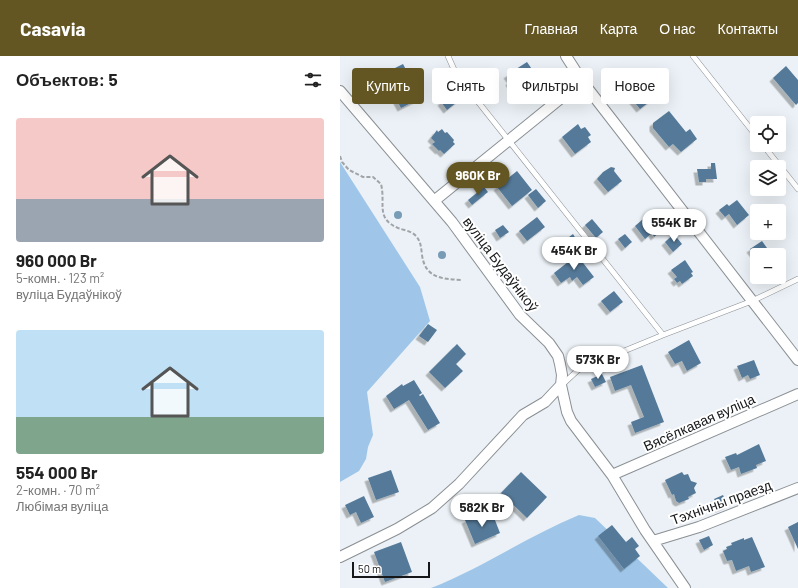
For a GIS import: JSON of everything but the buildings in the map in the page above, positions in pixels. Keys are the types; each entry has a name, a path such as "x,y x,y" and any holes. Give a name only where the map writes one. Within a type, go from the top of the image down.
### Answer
{"street":[{"path":"566,56 574,68"},
{"name":"вуліца Будаўнікоў","path":"340,91 434,201 520,315 542,334 554,349 560,364 562,376 561,385 567,412 571,421 612,475 653,541 685,588"},
{"path":"593,95 798,360"},
{"path":"434,201 554,104"},
{"path":"340,557 398,529 432,508 459,484 523,415 545,402 561,385"},
{"name":"Вясёлкавая вуліца","path":"612,475 798,394"},
{"name":"Тэхнічны праезд","path":"653,541 700,527 798,488"}],"lane":[{"path":"448,56 456,74 663,335"},
{"path":"693,56 750,128"},
{"path":"769,152 798,189"},
{"path":"561,385 578,370 663,335 752,301 798,279"}],"path":[{"path":"340,156 342,162 349,170 364,176 373,177 381,184 384,196 382,212 388,223 414,234 420,242 423,262 428,271 440,279 461,280"}],"shaded area":[{"path":"340,162 420,287 430,321 367,392 373,435 368,447 366,459 359,471 340,482"},
{"path":"579,515 595,518 668,588 431,588 468,571 560,523"}]}
